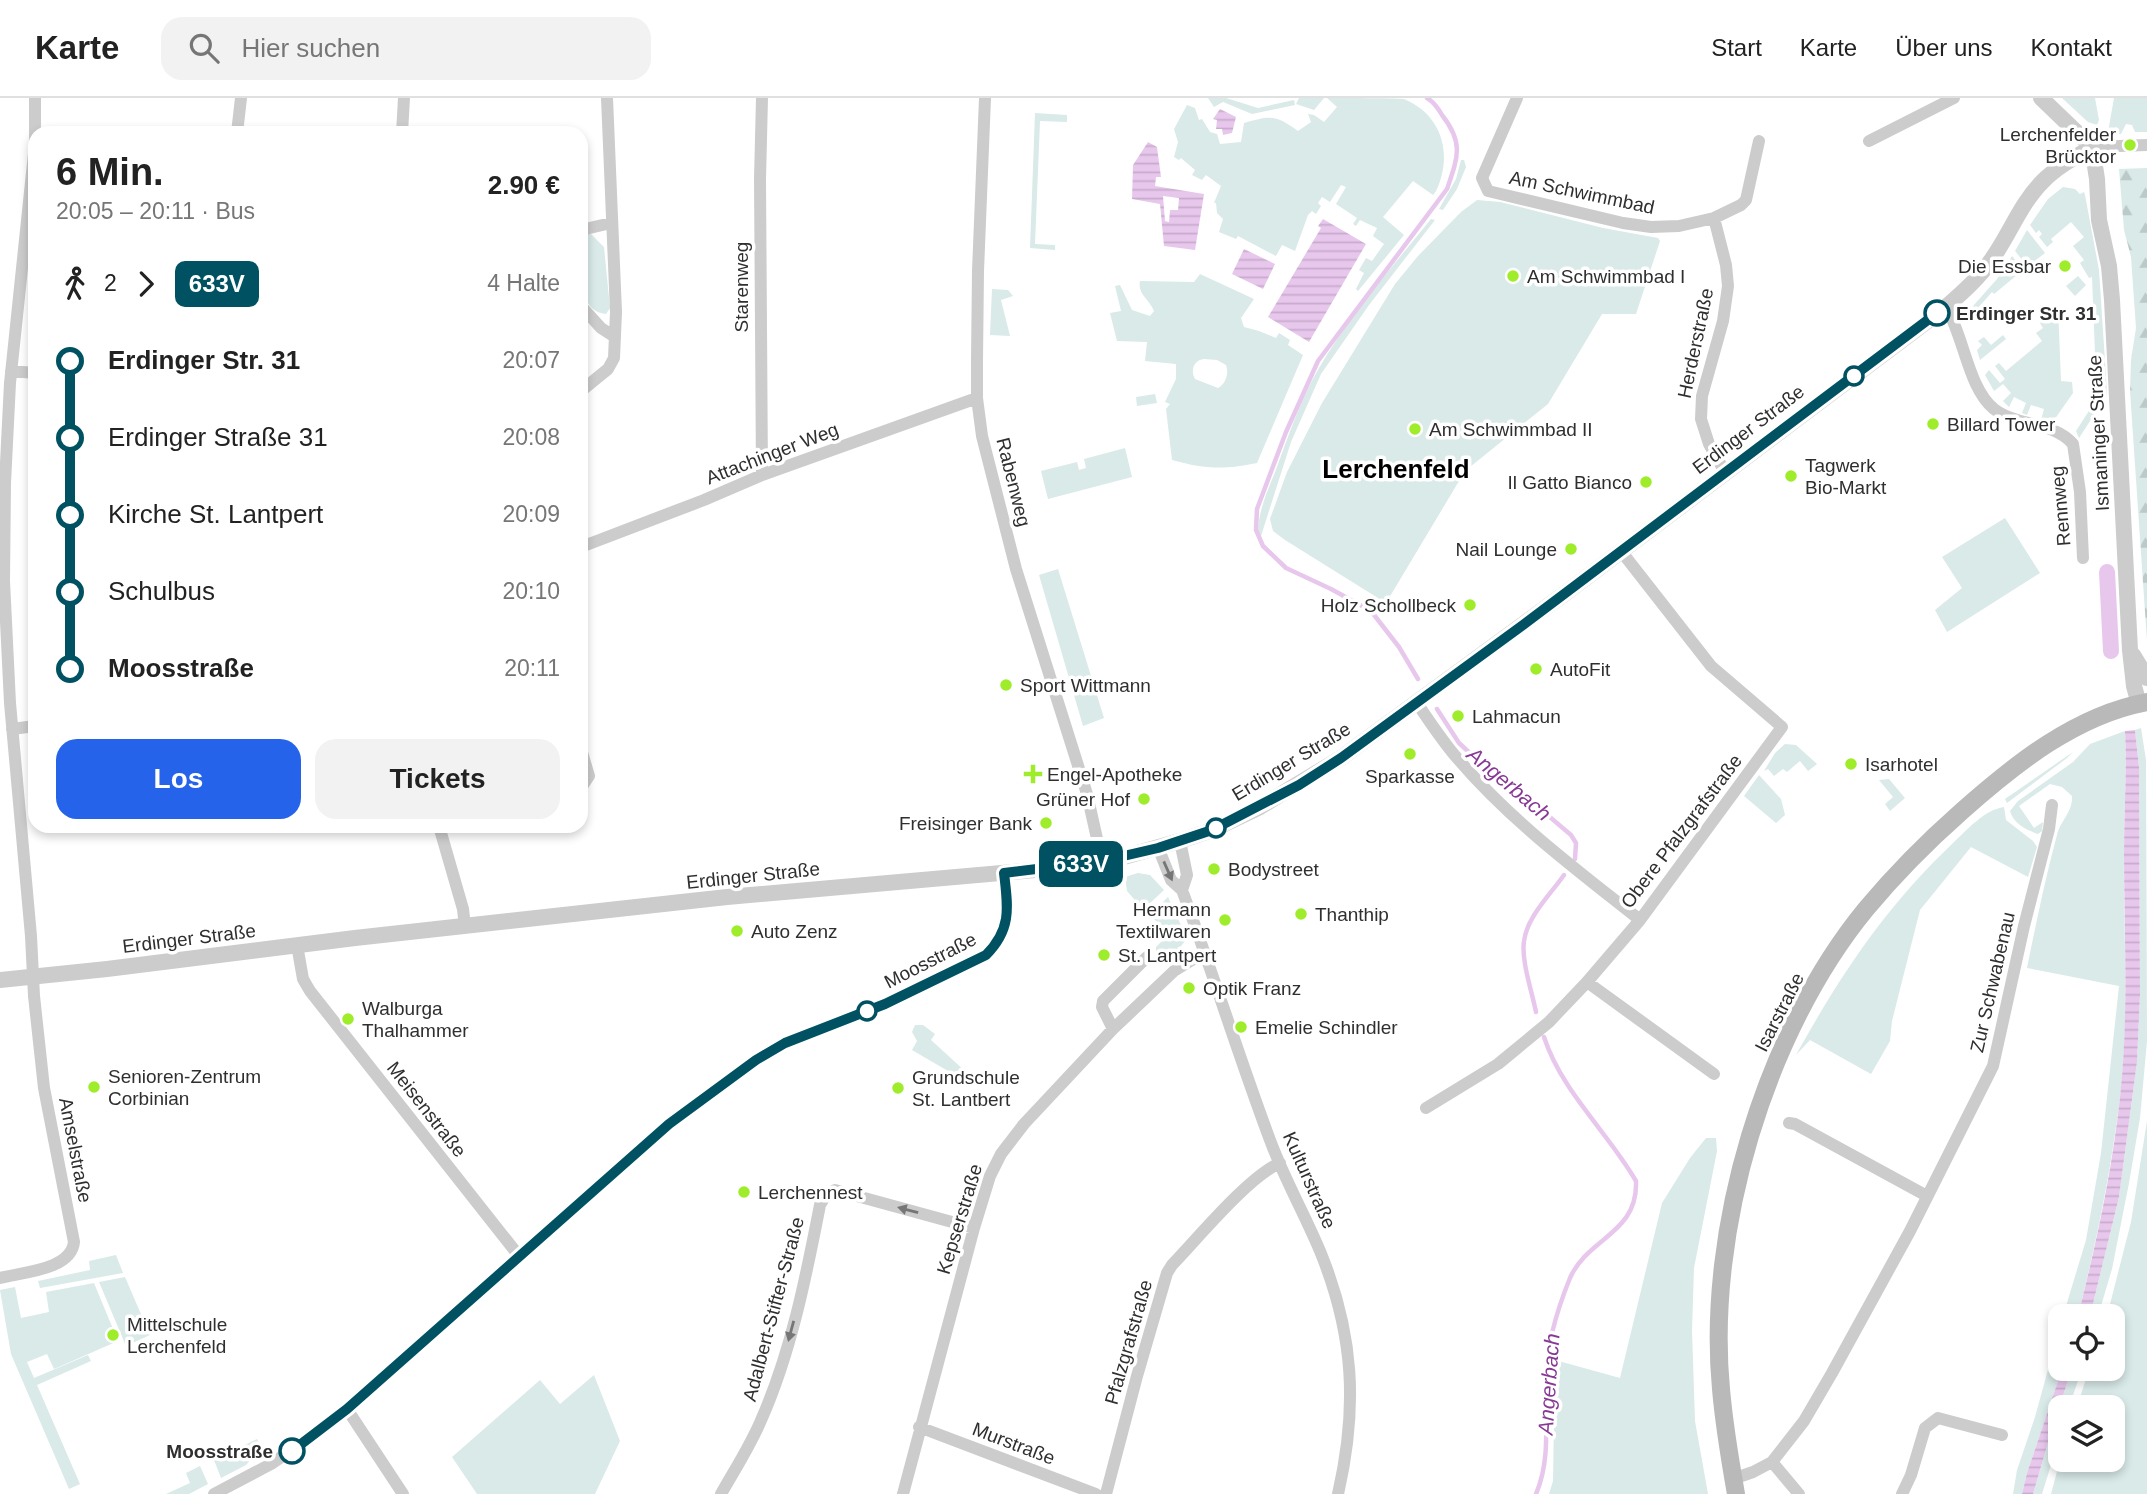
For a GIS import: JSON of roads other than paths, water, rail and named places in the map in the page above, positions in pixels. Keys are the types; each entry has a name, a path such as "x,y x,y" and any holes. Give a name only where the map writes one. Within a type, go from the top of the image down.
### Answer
{"main road":[{"name":"Isarstraße","path":"1735,1486 1721,1388 1720,1339 1723,1275 1730,1219 1759,1105 1807,998 1866,909 1911,858 1972,803 2061,736 2098,716 2143,703"}],"street":[{"path":"35,98 35,126"},
{"path":"238,126 241,98"},
{"path":"402,126 404,98"},
{"path":"588,385 613,362 615,337 607,98"},
{"name":"Starenweg","path":"762,98 762,475"},
{"name":"Rabenweg","path":"985,98 978,271 977,398 982,436 1011,552 1087,794 1102,861"},
{"name":"Am Schwimmbad","path":"1517,98 1482,178 1488,191 1651,227 1679,226 1714,218 1736,208 1746,200 1759,141"},
{"path":"1869,141 1954,98"},
{"path":"2041,98 2092,147 2147,145"},
{"name":"Erdinger Straße","path":"0,980 727,897 1004,873 1102,861 1158,848 1238,818 1299,785 1341,758 1946,307 1971,285 1992,260 2022,207 2044,180 2092,147"},
{"name":"Ismaninger Straße","path":"2092,147 2099,220 2109,266 2112,300 2130,650 2134,686 2143,703"},
{"name":"Herderstraße","path":"1714,218 1726,265 1728,286 1723,321 1702,396 1701,419 1709,444 1725,472"},
{"path":"588,228 611,223"},
{"path":"28,236 11,371 2,483 12,729 33,977"},
{"name":"Rennweg","path":"1946,307 1954,320 1985,401 2012,419 2055,431 2073,443 2080,492 2083,558"},
{"path":"588,314 601,328 615,337"},
{"path":"11,371 28,372"},
{"name":"Attachinger Weg","path":"588,545 762,475 977,398"},
{"name":"Obere Pfalzgrafstraße","path":"1426,1108 1498,1064 1549,1022 1587,982 1640,920 1782,727 1711,666 1620,551"},
{"path":"2130,650 2147,677"},
{"path":"1417,703 1472,774 1559,856 1640,920"},
{"path":"12,729 28,727"},
{"name":"Zur Schwabenau","path":"1735,1486 1772,1462 1804,1422 1927,1196 1997,1054 2024,926 2049,829 2052,805"},
{"path":"441,833 463,909 465,927"},
{"name":"Kulturstraße","path":"1180,841 1187,875 1182,890"},
{"name":"Kulturstraße","path":"1158,848 1171,880 1182,890 1280,1163 1333,1284 1349,1355 1351,1413 1338,1494"},
{"name":"Moosstraße","path":"214,1494 301,1445 347,1409 669,1124 768,1052 817,1029 885,1004 986,955 996,945 1007,921 1004,873"},
{"name":"Meisenstraße","path":"297,945 303,979 310,991 519,1256"},
{"name":"Kepserstraße","path":"903,1494 919,1427 990,1177 1010,1142 1058,1086 1174,971 1205,952"},
{"path":"1113,1029 1102,1007 1103,1001 1147,957"},
{"name":"Amselstraße","path":"0,1279 58,1264 69,1256 74,1248 44,1088 33,977"},
{"path":"1587,982 1714,1074"},
{"path":"1789,1123 1927,1196"},
{"name":"Pfalzgrafstraße","path":"1106,1494 1167,1273 1264,1171 1280,1163"},
{"name":"Adalbert-Stifter-Straße","path":"721,1494 752,1440 775,1386 804,1282 820,1205 826,1195 835,1190 974,1228"},
{"path":"347,1409 403,1494"},
{"path":"1902,1494 1911,1475 1925,1428 1938,1418 2002,1435"},
{"name":"Murstraße","path":"919,1427 1096,1494"},
{"path":"1772,1462 1798,1494"}],"waterway":[{"path":"1418,679 1399,647 1371,611 1286,568 1263,546 1256,530 1257,509 1286,432 1318,361 1447,189 1456,159 1456,142 1436,105 1427,98"},
{"path":"2107,572 2111,651"},
{"name":"Angerbach","path":"1437,709 1459,743 1487,769 1518,790 1571,835 1576,843 1575,859"},
{"name":"Angerbach","path":"1536,1012 1525,967 1524,941 1534,915 1564,875"},
{"name":"Angerbach","path":"1536,1494 1546,1451 1547,1364 1557,1314 1578,1264 1621,1224 1629,1213 1636,1181 1573,1094 1544,1037"}],"place":[{"name":"Lerchenfelder Brücktor","path":"2130,145"},
{"name":"Die Essbar","path":"2065,266"},
{"name":"Am Schwimmbad I","path":"1513,276"},
{"name":"Erdinger Str. 31","path":"1937,313"},
{"name":"Billard Tower","path":"1933,424"},
{"name":"Am Schwimmbad II","path":"1415,429"},
{"name":"Tagwerk Bio-Markt","path":"1791,476"},
{"name":"Il Gatto Bianco","path":"1646,482"},
{"name":"Nail Lounge","path":"1571,549"},
{"name":"Holz Schollbeck","path":"1470,605"},
{"name":"AutoFit","path":"1536,669"},
{"name":"Sport Wittmann","path":"1006,685"},
{"name":"Lahmacun","path":"1458,716"},
{"name":"Sparkasse","path":"1410,754"},
{"name":"Isarhotel","path":"1851,764"},
{"name":"Engel-Apotheke","path":"1033,774"},
{"name":"Grüner Hof","path":"1144,799"},
{"name":"Freisinger Bank","path":"1046,823"},
{"name":"Bodystreet","path":"1214,869"},
{"name":"Thanthip","path":"1301,914"},
{"name":"Hermann Textilwaren","path":"1225,920"},
{"name":"Auto Zenz","path":"737,931"},
{"name":"St. Lantpert","path":"1104,955"},
{"name":"Optik Franz","path":"1189,988"},
{"name":"Walburga Thalhammer","path":"348,1019"},
{"name":"Emelie Schindler","path":"1241,1027"},
{"name":"Senioren-Zentrum Corbinian","path":"94,1087"},
{"name":"Grundschule St. Lantbert","path":"898,1088"},
{"name":"Lerchennest","path":"744,1192"},
{"name":"Mittelschule Lerchenfeld","path":"113,1335"},
{"name":"Moosstraße","path":"292,1451"}],"district":[{"name":"Lerchenfeld","path":"1396,469"}]}
